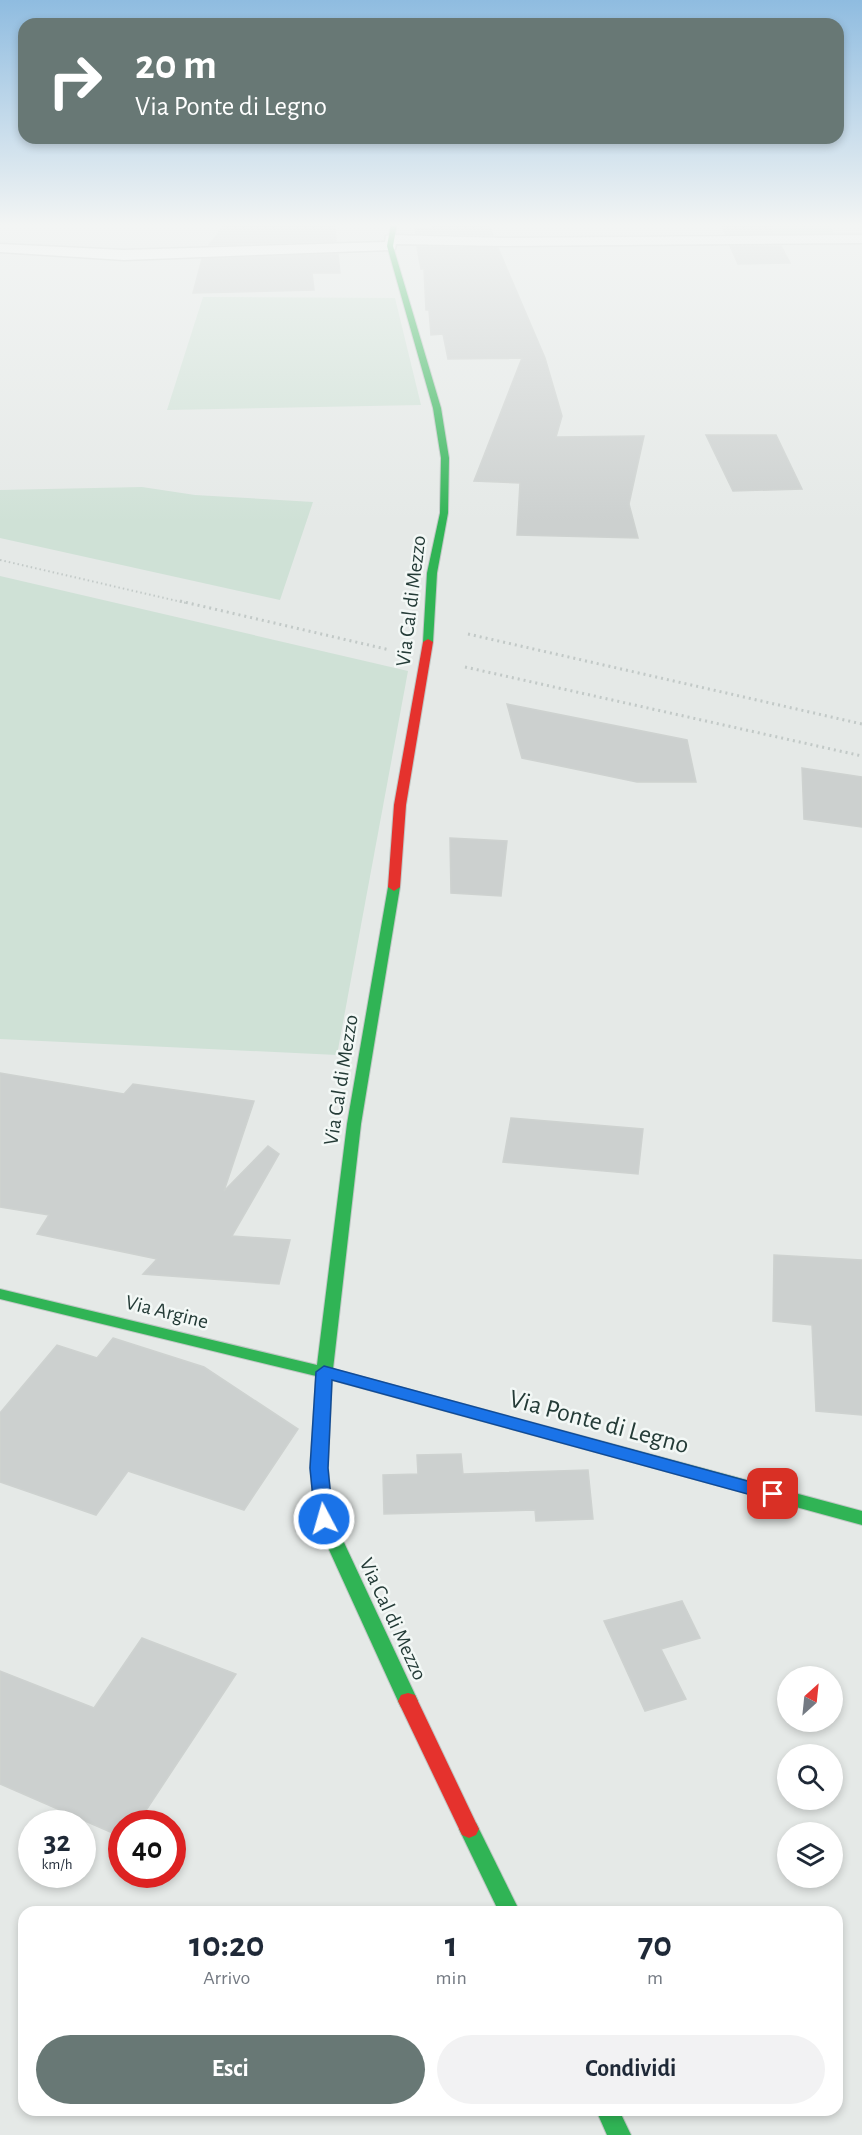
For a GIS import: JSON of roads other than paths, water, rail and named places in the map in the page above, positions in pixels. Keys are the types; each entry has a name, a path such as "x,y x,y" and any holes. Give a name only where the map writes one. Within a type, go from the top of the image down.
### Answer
{"street":[{"name":"Via Cal di Mezzo","path":"414,324 437,408 445,458 444,513 432,573 427,658 400,805 393,907 354,1124 324,1372 319,1468 324,1519 431,1751 507,1906"},
{"name":"Via Argine","path":"0,1294 324,1372"},
{"name":"Via Ponte di Legno","path":"324,1372 862,1518"},
{"path":"610,2116 619,2135"}]}
